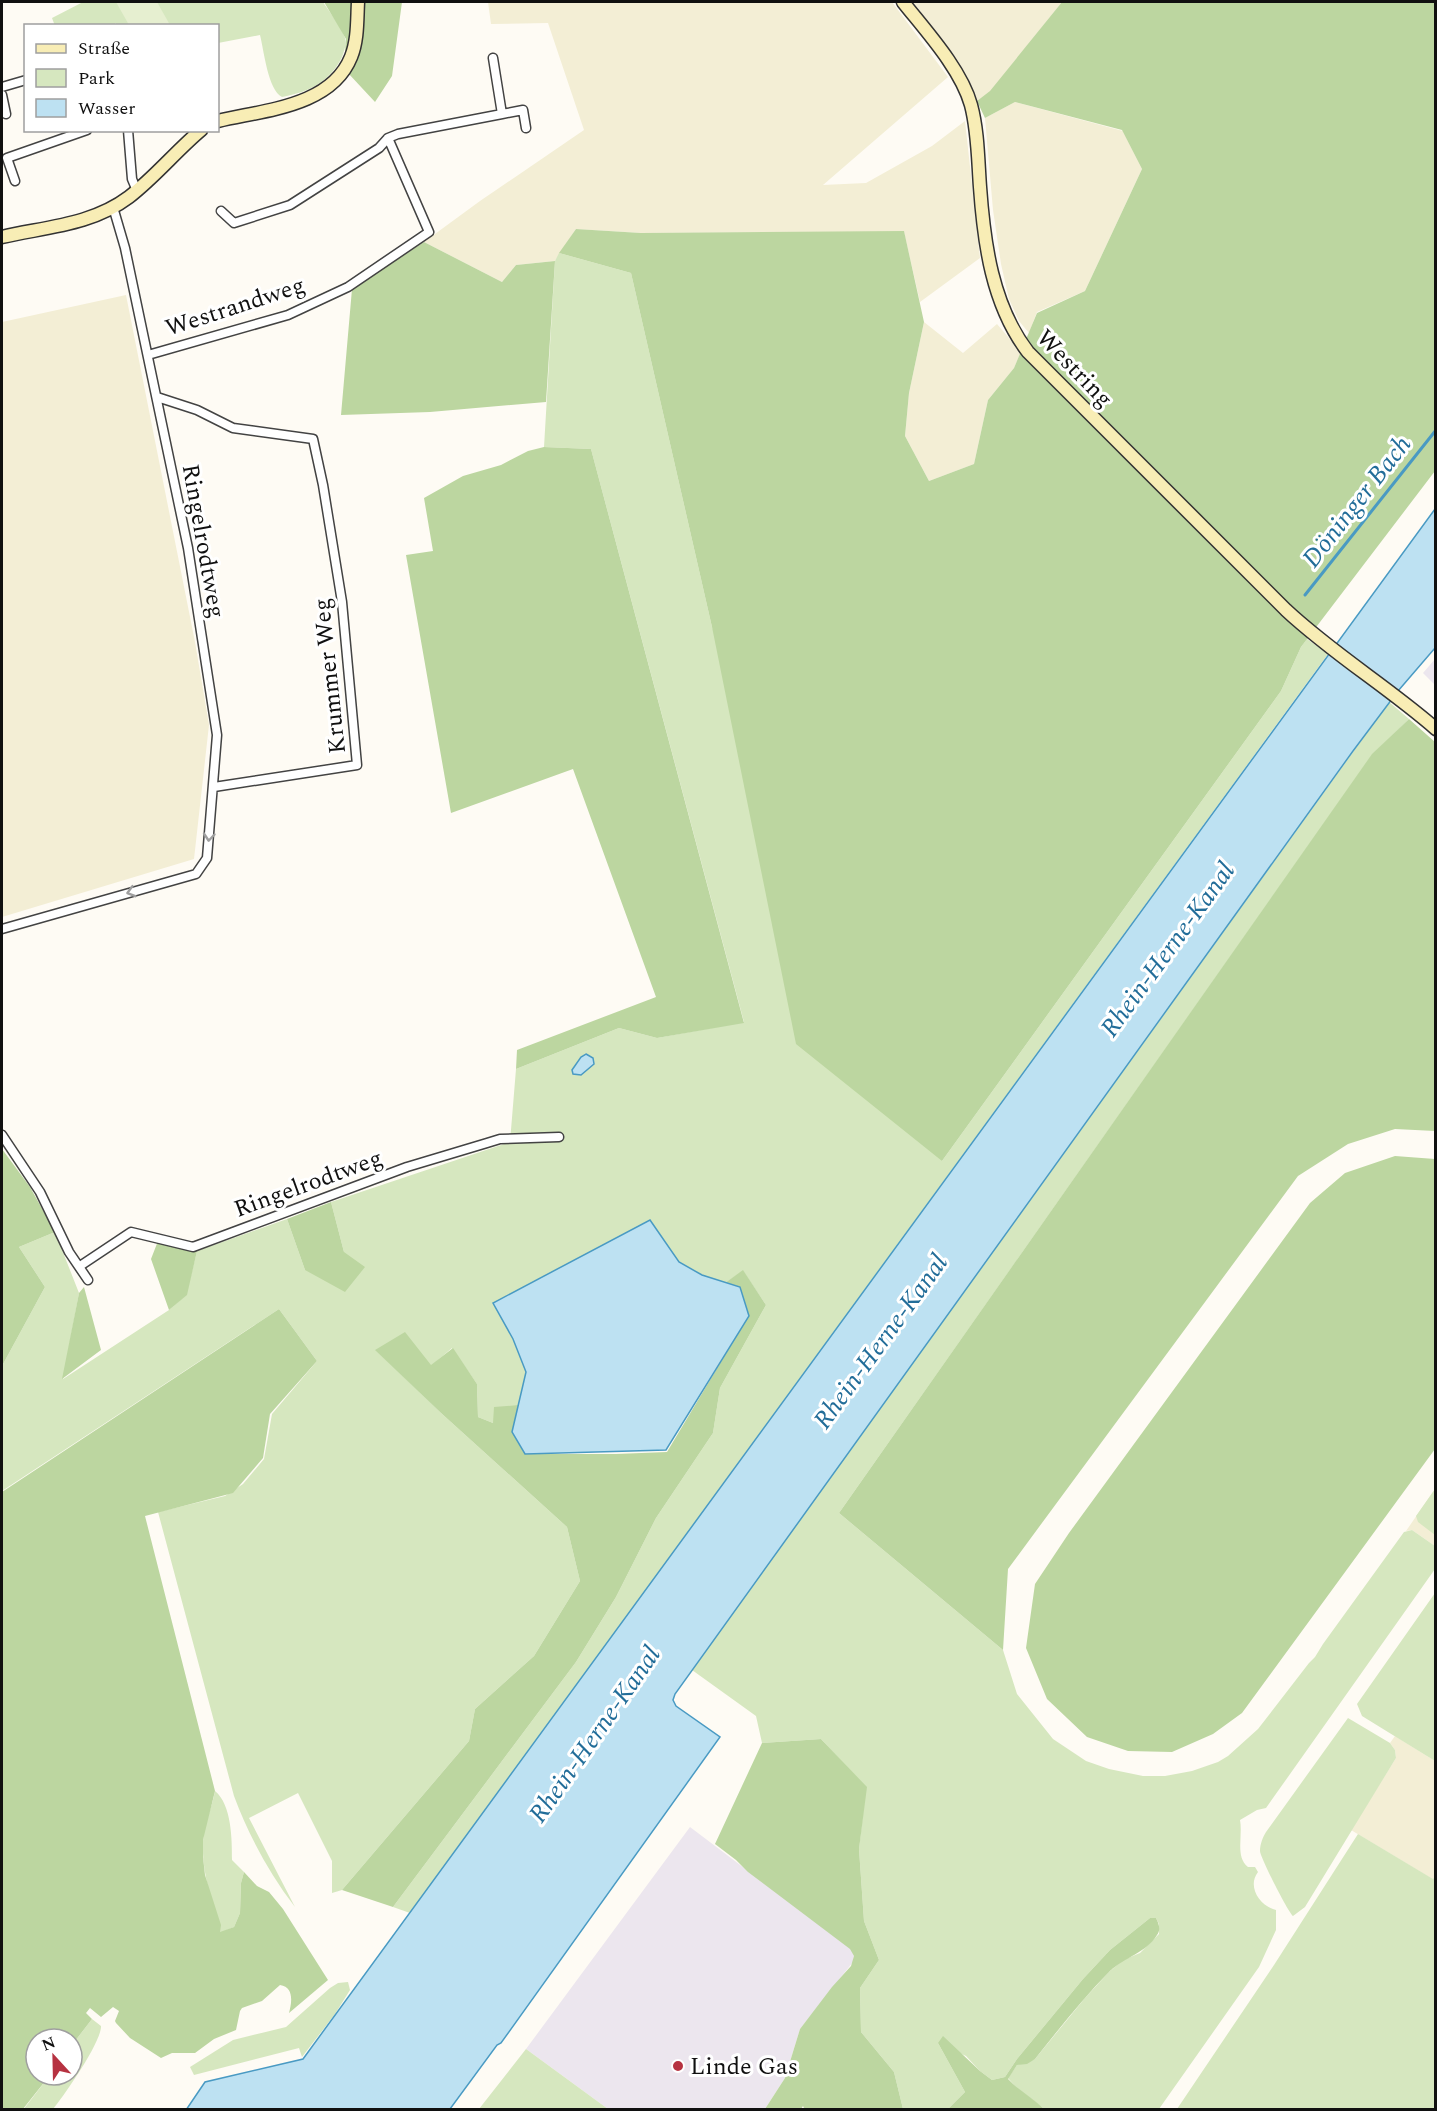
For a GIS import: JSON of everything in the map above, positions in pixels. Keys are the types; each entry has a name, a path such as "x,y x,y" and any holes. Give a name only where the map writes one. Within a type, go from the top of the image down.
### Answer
{"main road":[{"path":"219,121 300,102 332,84 341,75 351,57 357,31 358,2"},
{"name":"Westring","path":"903,2 957,75 970,105 975,128 986,243 1004,310 1017,338 1044,368 1309,632 1436,729"},
{"path":"2,238 81,221 113,207 137,191 199,132"}],"street":[{"path":"493,58 502,114"},
{"path":"2,87 24,81"},
{"path":"2,95 6,114"},
{"path":"221,211 234,223 290,205 379,148 388,138 398,134 523,110 526,128"},
{"path":"15,181 8,158 81,132"},
{"path":"128,132 132,179 137,191"},
{"name":"Westrandweg","path":"148,355 288,315 348,287 429,232 388,138"},
{"name":"Ringelrodtweg","path":"2,928 196,874 207,858 217,735 188,548 148,355 113,207"},
{"name":"Krummer Weg","path":"157,397 197,410 233,428 313,439 342,602 357,765 214,788"},
{"path":"2,1135 40,1192 69,1252 88,1280"},
{"name":"Ringelrodtweg","path":"80,1266 131,1232 193,1247 407,1167 500,1139 559,1137"}],"shaded area":[{"path":"488,2 892,2 948,77 823,185 866,183 932,146 965,121 980,258 920,302 904,232 641,233 576,229 555,261 516,265 502,282 424,242 584,130 548,23 491,24"},
{"path":"911,2 1062,2 990,92 977,101 969,80"},
{"path":"1015,102 1123,131 1142,169 1085,291 1037,312 1029,333 1019,321 1009,299 1001,264 993,210 985,118"},
{"path":"126,295 195,642 209,725 194,859 2,917 2,322"},
{"path":"924,322 963,353 997,324 1021,352 1014,368 988,400 974,464 929,481 905,436 909,393"},
{"path":"1435,659 1435,685 1423,673"},
{"path":"1435,1489 1435,1546 1412,1530 1406,1531"},
{"path":"1395,1736 1435,1761 1436,1877 1434,1880 1351,1830 1396,1758 1395,1750 1390,1743"},
{"path":"690,1827 851,1949 854,1956 853,1962 800,2029 785,2078 765,2109 608,2109 526,2049"}],"green space":[{"path":"83,2 323,2 341,29 345,45 337,66 325,79 310,89 282,97 273,87 270,79 260,35 219,43 219,24 54,24 52,18"},
{"path":"116,2 157,2 169,24 128,24"},
{"path":"324,2 402,2 392,76 375,102 348,73 357,58 345,51 346,39"},
{"path":"1062,2 1435,2 1435,471 1301,647 1281,691 942,1161 796,1044 712,627 631,273 559,253 576,229 641,233 904,231 924,322 909,393 905,436 929,481 974,464 988,400 1014,368 1037,313 1085,291 1142,169 1122,130 1015,102 985,118 977,101 990,91"},
{"path":"424,242 502,282 516,265 555,261 546,402 430,412 341,415 352,289"},
{"path":"559,253 631,273 712,627 942,1161 1281,691 1307,639 1328,654 410,1913 393,1907 576,1662 616,1597 656,1518 713,1433 720,1388 766,1305 743,1271 725,1283 702,1275 679,1262 494,1303 513,1339 526,1372 519,1405 493,1423 478,1417 477,1384 452,1348 431,1366 376,1350 441,1413 567,1527 580,1581 534,1656 475,1709 469,1741 342,1890 332,1893 332,1861 298,1793 249,1818 295,1907 260,1854 234,1796 158,1512 225,1496 243,1484 264,1459 272,1414 317,1361 279,1309 2,1491 2,1366 45,1287 19,1247 55,1232 79,1293 63,1379 169,1310 186,1295 197,1251 287,1219 305,1270 344,1252 331,1202 510,1142 516,1069 619,1028 657,1038 744,1022 591,449 544,447 555,261"},
{"path":"544,447 591,449 744,1023 657,1038 619,1028 516,1069 517,1050 656,997 573,769 451,813 406,555 433,551 424,498 463,476 501,465 528,451"},
{"path":"1389,702 1409,719 1372,755 839,1513 1003,1650 1017,1694 1053,1739 1086,1761 1109,1769 1143,1776 1165,1776 1192,1771 1218,1762 1258,1729 1315,1657 1404,1532 1412,1530 1435,1546 1435,1569 1266,1808 1257,1810 1240,1820 1242,1858 1248,1867 1255,1867 1258,1872 1254,1883 1256,1895 1264,1904 1276,1910 1276,1930 1259,1967 1159,2109 1044,2109 1008,2078 1017,2065 1035,2059 1109,1972 1123,1960 1140,1953 1159,1934 1159,1924 1156,1918 1150,1918 1110,1950 1083,1979 1017,2059 1005,2077 992,2080 966,2056 938,2043 965,2092 948,2109 903,2109 894,2072 861,2032 860,1988 879,1960 864,1921 859,1849 866,1787 821,1739 762,1743 756,1716 692,1670"},
{"path":"1409,719 1435,742 1435,1131 1395,1129 1348,1144 1298,1176 1008,1569 1003,1650 839,1513 1372,754"},
{"path":"2,1149 30,1187 55,1232 19,1247 45,1287 2,1366"},
{"path":"1395,1156 1435,1159 1435,1449 1242,1713 1213,1734 1172,1752 1128,1751 1087,1737 1047,1699 1026,1648 1035,1584 1069,1533 1310,1203 1345,1173"},
{"path":"331,1202 344,1252 365,1267 345,1292 305,1270 287,1219"},
{"path":"158,1241 197,1251 187,1295 169,1310 151,1259"},
{"path":"743,1270 766,1305 720,1388 713,1433 656,1518 616,1597 576,1662 393,1907 342,1890 469,1741 475,1709 534,1656 580,1581 567,1527 375,1350 405,1332 431,1365 453,1348 477,1384 478,1417 493,1423 494,1407 519,1405 513,1431 525,1454 667,1452 749,1315 740,1288 725,1283"},
{"path":"84,1287 101,1350 62,1379 79,1293"},
{"path":"279,1309 317,1361 270,1414 263,1458 233,1493 145,1516 215,1791 203,1840 203,1857 205,1875 221,1925 220,1932 234,1927 240,1913 241,1883 244,1872 257,1886 269,1892 283,1909 328,1980 289,2013 290,1992 285,1986 280,1985 262,2001 242,2008 236,2030 214,2039 195,2053 172,2053 161,2058 130,2038 116,2023 119,2011 113,2007 101,2017 90,2008 86,2013 92,2019 84,2029 84,2027 24,2027 24,2087 40,2087 23,2109 2,2109 2,1492"},
{"path":"1435,1489 1435,1535 1418,1522 1416,1516"},
{"path":"1435,1593 1435,1761 1362,1716 1357,1704"},
{"path":"1348,1718 1390,1743 1395,1750 1396,1758 1305,1907 1293,1916 1264,1863 1260,1851 1261,1843 1266,1832"},
{"path":"821,1739 867,1787 859,1849 864,1921 879,1960 860,1988 861,2032 894,2072 903,2109 805,2110 803,2106 801,2109 765,2109 785,2078 800,2029 851,1966 854,1956 850,1949 748,1872 715,1844 762,1743"},
{"path":"215,1791 221,1797 228,1814 232,1860 244,1872 241,1883 240,1913 234,1927 220,1933 206,1876 203,1853 205,1828"},
{"path":"1358,1834 1433,1879 1435,1877 1435,2109 1177,2109 1274,1965"},
{"path":"1150,1918 1156,1918 1159,1927 1152,1941 1110,1971 1035,2059 1027,2064 1017,2065 1008,2079 1044,2109 948,2109 965,2092 938,2043 943,2036 992,2080 1005,2077 1017,2059 1083,1979 1110,1950"},
{"path":"348,1982 350,1990 302,2057 299,2048 194,2075 190,2067 233,2040 286,2027 330,1988 338,1983"},
{"path":"92,2019 101,2026 100,2033 84,2064 84,2029"},
{"path":"526,2049 608,2109 479,2109"},
{"path":"41,2087 69,2087 53,2109 23,2110"}],"water":[{"name":"Rhein-Herne-Kanal","path":"1435,509 1435,648 1398,691 1353,751 675,1694 673,1700 676,1706 720,1737 501,2043 497,2045 450,2109 186,2110 205,2082 303,2059"},
{"path":"586,1054 593,1058 594,1064 581,1075 573,1074 572,1070"},
{"path":"650,1220 679,1262 702,1275 740,1287 749,1316 666,1450 525,1454 512,1432 526,1372 513,1339 493,1303"}],"waterway":[{"name":"Döninger Bach","path":"1305,595 1436,430"}],"place":[{"name":"Linde Gas","path":"678,2066"}]}
